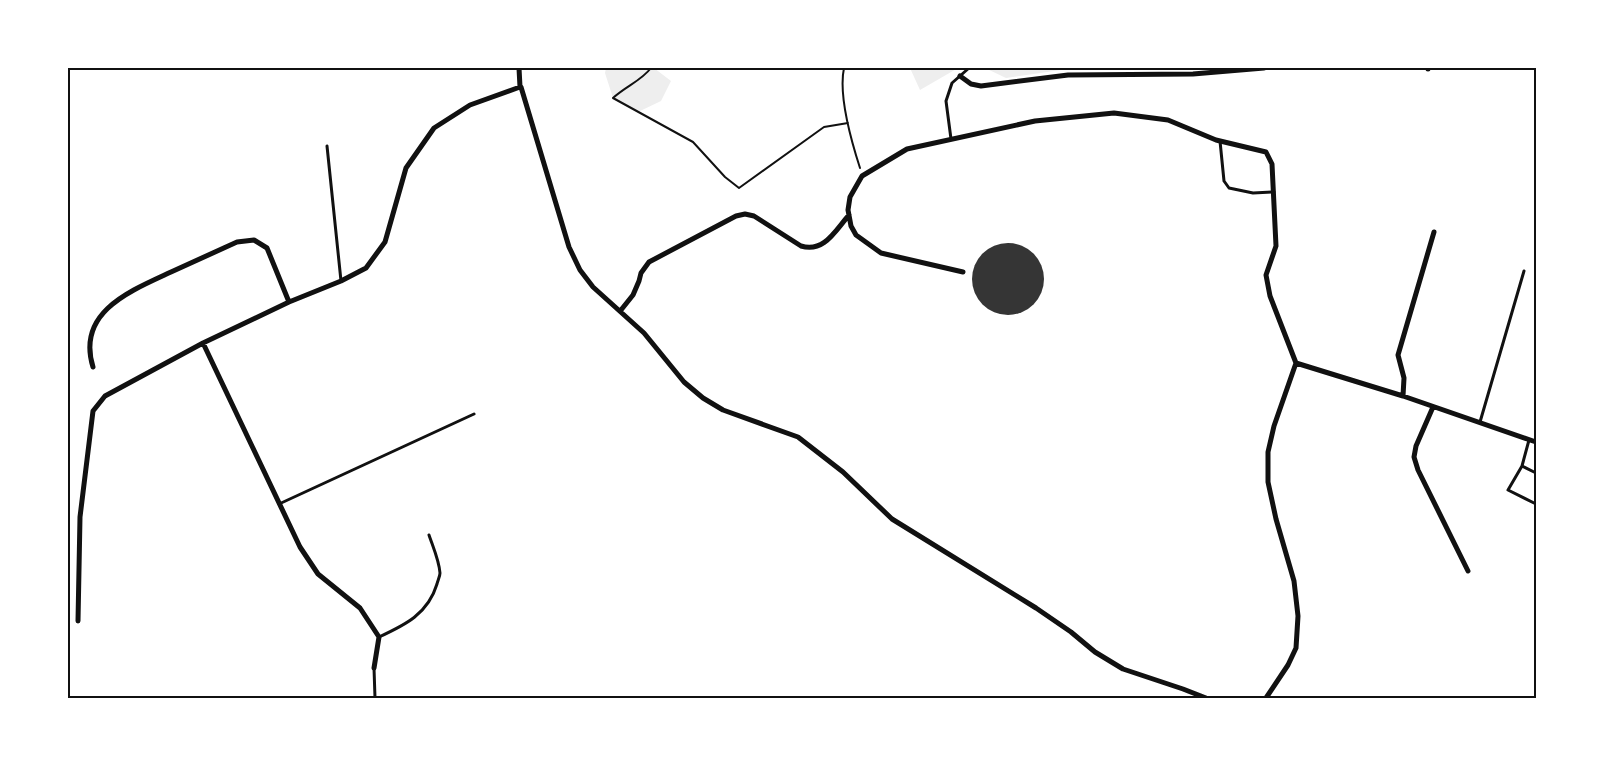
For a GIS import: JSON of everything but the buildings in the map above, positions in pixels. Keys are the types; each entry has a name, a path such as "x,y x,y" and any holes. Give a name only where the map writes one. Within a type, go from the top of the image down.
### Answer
{"street":[{"path":"519,68 520,87 569,247 580,270 593,287 621,310 644,333 684,382 703,398 723,410 798,437 843,472 892,519 1036,608 1071,632 1095,652 1123,669 1206,698"},
{"path":"960,76 971,84 981,86 1068,75 1193,74 1264,68"},
{"path":"78,621 80,517 93,411 105,396 203,344 289,302 341,281 366,268 384,242 406,168 434,128 470,105 520,87"},
{"path":"963,272 881,253 856,235 851,226 848,210 850,197 862,176 907,149 1035,121 1114,113 1168,120 1220,141 1266,152 1272,164 1275,192 1276,246 1266,276 1270,296 1296,363 1274,426 1268,452 1268,482 1276,519 1294,581 1298,616 1296,648 1288,665 1266,698"},
{"path":"621,310 633,296 640,281 641,273 649,262 736,216 746,214 754,216 801,246 809,249 822,244 849,215"},
{"path":"1403,396 1404,378 1398,355 1434,232"},
{"path":"93,367 89,355 90,334 105,310 127,292 237,242 254,240 266,248 289,302"},
{"path":"203,344 300,547 318,574 360,608 379,637 374,668"},
{"path":"1296,363 1403,396 1536,442"},
{"path":"1433,407 1416,446 1414,457 1418,470 1468,571"}],"lane":[{"path":"951,139 946,101 952,83 969,68"},
{"path":"1220,141 1224,181 1229,188 1253,193 1275,192"},
{"path":"327,146 341,281"},
{"path":"1480,422 1524,271"},
{"path":"279,505 474,414"},
{"path":"1529,439 1522,466 1508,490 1536,504"},
{"path":"1522,466 1536,473"},
{"path":"379,637 400,627 420,614 434,594 440,574 429,535"},
{"path":"374,668 375,698"}],"path":[{"path":"651,68 644,77 624,87 614,98 693,142 739,188 824,127 848,123"},
{"path":"844,68 842,78 848,123 862,176"}],"shaded area":[{"path":"606,68 654,68 671,81 661,101 638,112 613,98 605,73"},
{"path":"910,68 958,68 920,90"},
{"path":"985,68 1212,68 1187,70 1061,70 1006,78"}]}
